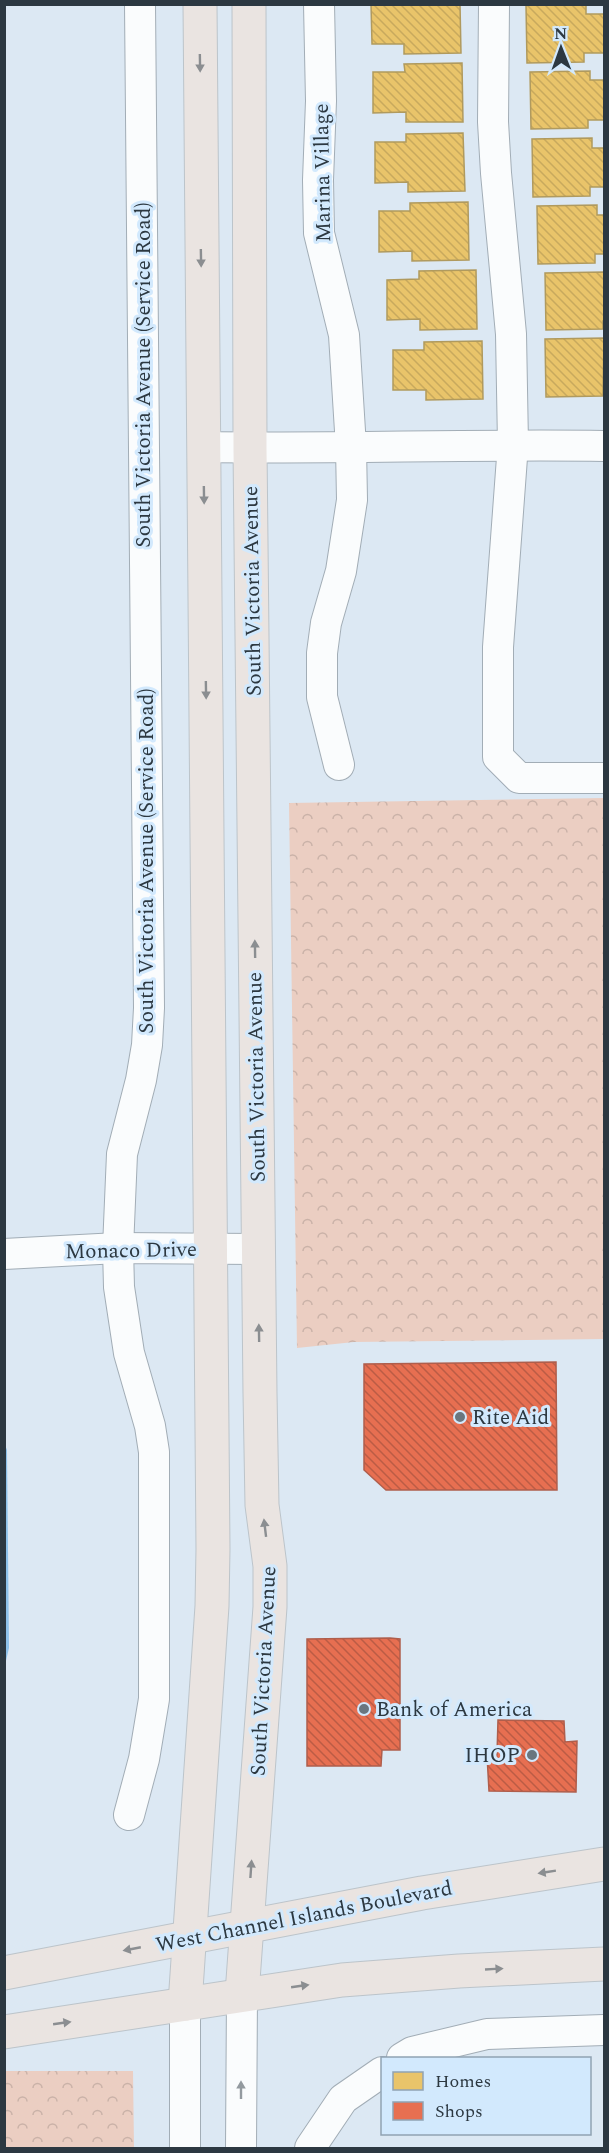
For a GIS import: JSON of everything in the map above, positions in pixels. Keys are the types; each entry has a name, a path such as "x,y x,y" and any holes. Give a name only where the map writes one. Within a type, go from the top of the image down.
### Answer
{"main road":[{"path":"185,2004 212,1606 213,1549 200,4"},
{"name":"South Victoria Avenue","path":"242,1994 270,1607 270,1566 262,1505 258,1249 250,448 249,4"},
{"name":"West Channel Islands Boulevard","path":"4,1973 433,1891 604,1863"},
{"path":"4,2032 242,1994 353,1979 604,1964"}],"street":[{"name":"South Victoria Avenue (Service Road)","path":"129,1815 146,1749 154,1699 154,1470 150,1426 129,1353 119,1287 118,1248 122,1154 141,1080 147,1045 149,1008 140,4"},
{"name":"Marina Village","path":"319,4 321,101 318,180 319,233 344,335 351,447 350,510 341,571 326,622 322,653 322,697 339,765"},
{"path":"494,4 496,173 511,334 513,444 498,647 498,757 519,778 604,778"},
{"path":"203,447 513,444 604,446"},
{"name":"Monaco Drive","path":"4,1254 118,1248 258,1249"},
{"name":"South Victoria Avenue","path":"241,2148 242,1994"},
{"path":"185,2004 185,2148"},
{"path":"404,2057 412,2052 487,2034 604,2030"},
{"path":"311,2146 344,2099 381,2073"}],"green space":[{"path":"604,798 604,1339 354,1342 297,1348 289,803"},
{"path":"4,2071 133,2071 134,2148 5,2148"}],"water":[{"path":"5,1445 7,1450 9,1648 5,1665"}],"building: Homes":[{"path":"371,4 460,4 461,53 404,54 404,44 372,44"},
{"path":"586,4 586,14 604,14 604,53 584,53 584,62 527,63 526,5"},
{"path":"462,63 463,122 406,122 406,112 373,113 373,72 405,72 404,64"},
{"path":"590,71 590,80 604,80 604,120 588,120 588,128 531,129 530,72"},
{"path":"463,133 465,191 408,192 408,182 375,183 375,142 406,142 406,134"},
{"path":"592,138 592,148 604,148 604,187 590,187 590,196 533,197 532,139"},
{"path":"468,202 469,260 412,261 412,251 379,252 379,211 410,211 410,203"},
{"path":"597,205 597,215 604,215 604,254 595,254 595,263 538,264 537,206"},
{"path":"476,270 477,329 420,330 420,319 387,320 387,280 419,279 419,271"},
{"path":"604,272 603,329 546,330 545,273"},
{"path":"604,338 603,396 546,397 545,339"},
{"path":"482,341 483,399 426,400 426,390 393,390 393,350 424,350 424,342"}],"building: Shops":[{"name":"Rite Aid","path":"556,1362 557,1490 386,1490 364,1470 364,1364"},
{"path":"307,1639 400,1639 400,1750 382,1750 381,1766 307,1766"},
{"path":"498,1720 564,1721 565,1742 577,1741 576,1792 489,1791 487,1755 497,1755"}],"place":[{"name":"Rite Aid","path":"460,1417"},
{"name":"Bank of America","path":"364,1709"},
{"name":"IHOP","path":"532,1755"}]}
